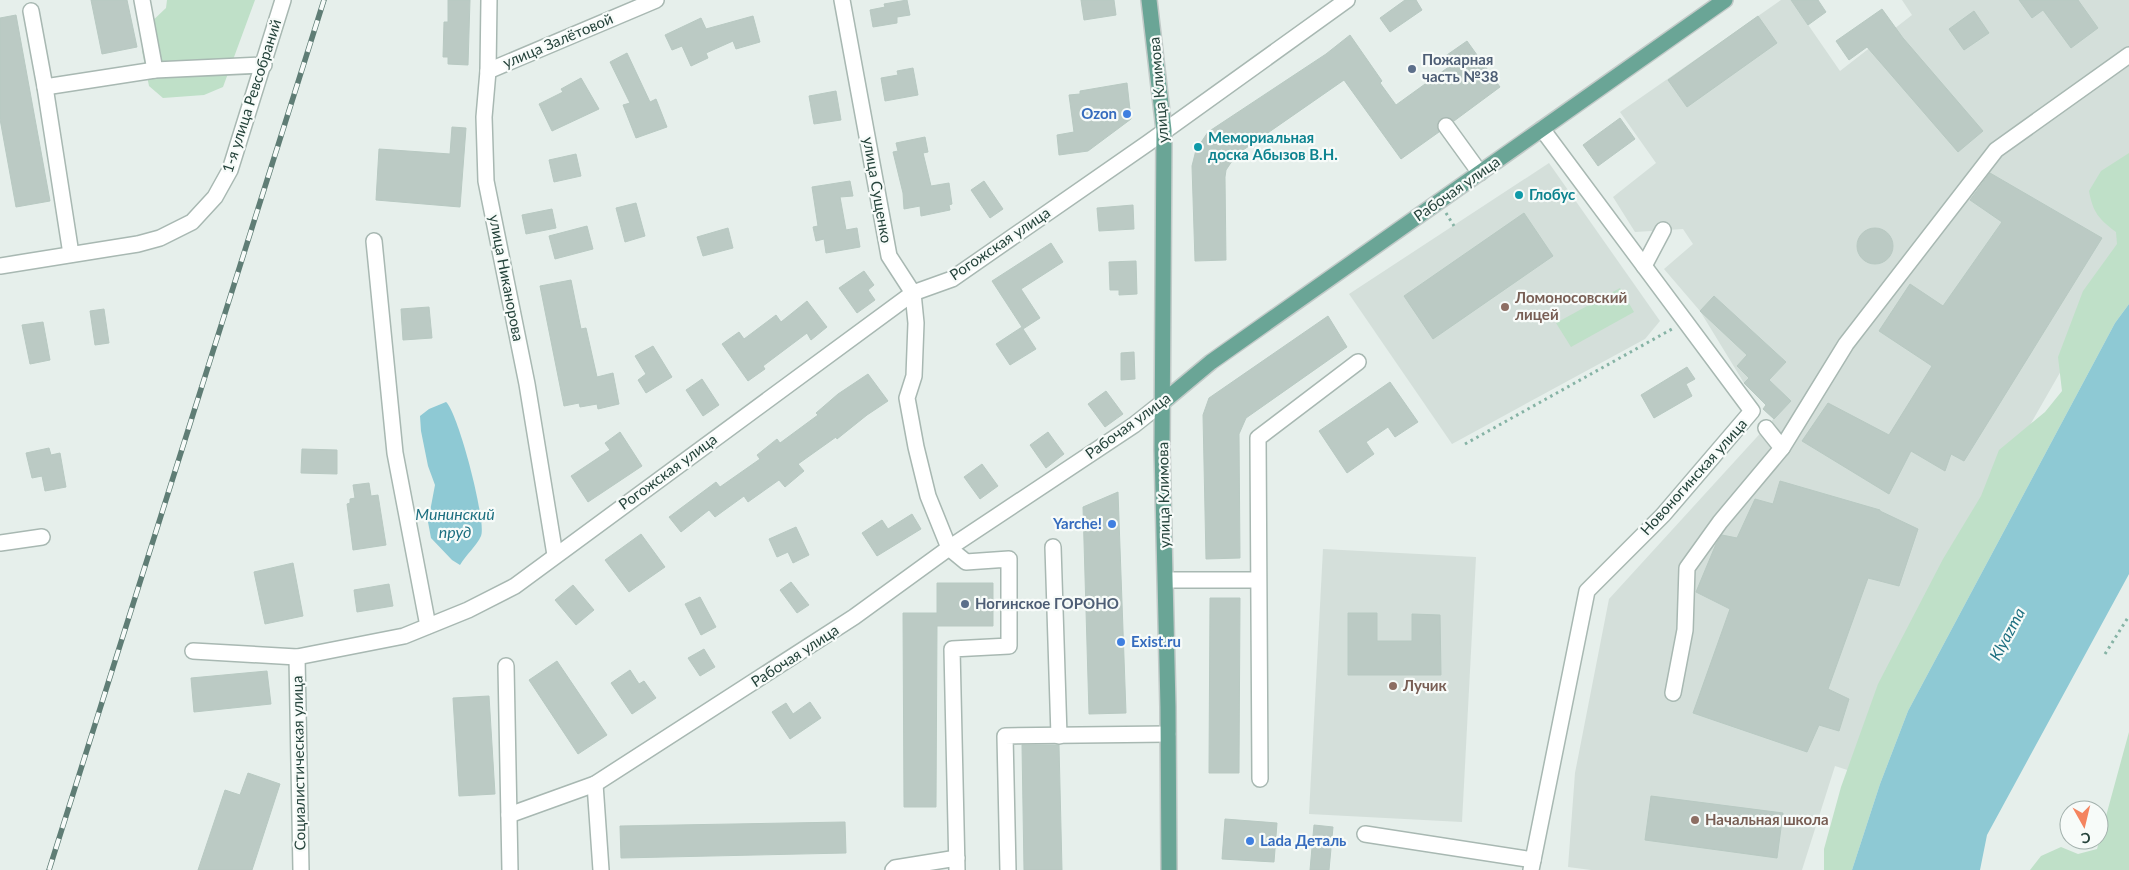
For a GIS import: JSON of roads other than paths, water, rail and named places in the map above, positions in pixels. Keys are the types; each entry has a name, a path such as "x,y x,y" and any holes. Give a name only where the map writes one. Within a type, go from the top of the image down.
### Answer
{"main road":[{"name":"улица Климова","path":"1149,0 1164,130 1163,402 1169,870"},
{"name":"Рабочая улица","path":"1163,402 1211,362 1726,0"}],"street":[{"path":"142,0 155,70"},
{"name":"1-я улица Ревсобраний","path":"0,266 138,244 160,238 192,222 215,197 233,162 283,0"},
{"name":"улица Никанорова","path":"489,0 488,71 484,117 486,181 527,384 555,555"},
{"name":"улица Залётовой","path":"488,71 656,0"},
{"name":"улица Сущенко","path":"842,0 889,256 912,293 916,323 914,376 906,398 928,496 949,548"},
{"name":"Рогожская улица","path":"193,651 296,657 404,636 468,610 515,586 912,293 952,279 1148,143 1347,0"},
{"path":"31,11 71,254"},
{"path":"1674,693 1685,630 1687,568 1720,522 1782,448 1846,344 1996,150 2129,55"},
{"path":"45,87 155,70 264,65"},
{"path":"1446,126 1480,172"},
{"name":"Новоногинская улица","path":"1532,865 1587,591 1663,515 1752,411 1542,129"},
{"path":"1644,266 1663,230"},
{"path":"374,241 395,453 428,626"},
{"path":"1260,779 1258,438 1358,362"},
{"name":"Рабочая улица","path":"509,816 595,784 837,628 949,548 1134,425 1163,402"},
{"path":"1766,428 1782,448"},
{"path":"0,543 42,537"},
{"path":"1053,547 1059,736"},
{"path":"892,870 895,868 957,864 952,649 1009,646 1009,559 966,562 949,548"},
{"path":"1166,580 1258,580"},
{"name":"Социалистическая улица","path":"296,657 301,870"},
{"path":"506,666 510,870"},
{"path":"1008,870 1005,736 1168,734"},
{"path":"595,784 601,870"},
{"path":"1365,834 1532,865"}],"water":[{"name":"Klyazma","path":"2129,304 2129,574 1987,835 1980,870 1852,870 1880,784 1908,711 2115,323"},
{"name":"Мининский пруд","path":"446,402 451,410 464,445 476,490 482,527 481,536 460,565 452,560 431,538 428,522 435,485 428,466 420,416 429,409"}],"railway":[{"path":"49,870 324,0"}],"place":[{"name":"Пожарная часть №38","path":"1412,69"},
{"name":"Ozon","path":"1127,114"},
{"name":"Мемориальная доска Абызов В.Н.","path":"1198,147"},
{"name":"Глобус","path":"1519,195"},
{"name":"Ломоносовский лицей","path":"1505,307"},
{"name":"Yarche!","path":"1112,524"},
{"name":"Ногинское ГОРОНО","path":"965,604"},
{"name":"Exist.ru","path":"1121,642"},
{"name":"Лучик","path":"1393,686"},
{"name":"Начальная школа","path":"1695,820"},
{"name":"Lada Деталь","path":"1250,841"}]}
